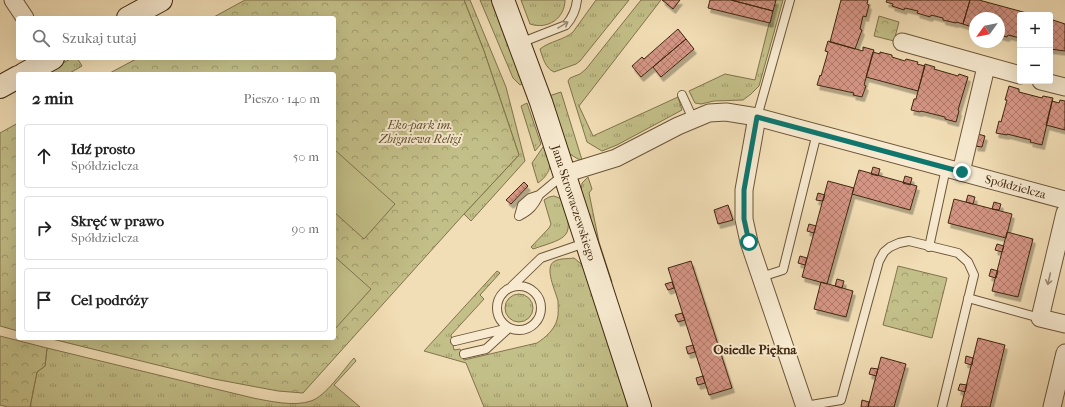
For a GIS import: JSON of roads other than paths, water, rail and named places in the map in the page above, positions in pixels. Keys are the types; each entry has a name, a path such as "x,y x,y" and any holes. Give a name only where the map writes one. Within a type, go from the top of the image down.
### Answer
{"street":[{"path":"13,0 24,16"},
{"path":"132,16 161,0"},
{"name":"Jana Skrowaczewskiego","path":"503,0 541,102 640,407"},
{"path":"902,42 1017,75"},
{"path":"28,72 48,60"},
{"path":"954,170 986,66"},
{"path":"0,87 16,78"},
{"path":"1051,84 1065,88"},
{"name":"Spółdzielcza","path":"564,174 616,158 693,119 709,113 726,112 757,117 1065,200"},
{"path":"757,117 744,190 744,219 749,242 805,407"},
{"path":"1065,213 1040,318 1065,324"},
{"path":"1052,407 1065,352"}],"lane":[{"path":"520,44 566,25 571,19 576,8 577,0"},
{"path":"757,117 790,0"},
{"path":"682,94 693,119"},
{"path":"761,277 783,270 817,133"},
{"path":"929,247 954,170"},
{"path":"538,195 564,174"},
{"path":"805,407 841,400 879,261 884,252 890,247 909,241 958,253 968,262 974,274 942,407"},
{"path":"512,286 520,285 527,287 533,290 538,296 541,309 536,322 530,327 517,330 509,328 503,323 497,310 497,302 500,295 512,286 541,258 586,243"},
{"path":"968,298 1040,318"},
{"path":"455,341 509,328"},
{"path":"464,354 486,349 509,328"}],"district":[{"name":"Osiedle Piękna","path":"755,349"}],"park label":[{"name":"Eko-park im. Zbigniewa Religi","path":"420,132"}]}
